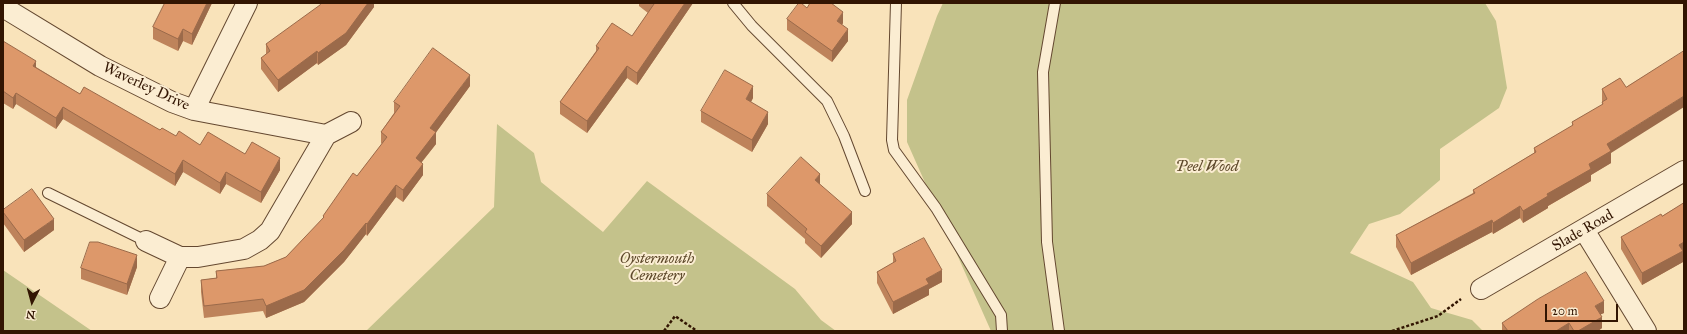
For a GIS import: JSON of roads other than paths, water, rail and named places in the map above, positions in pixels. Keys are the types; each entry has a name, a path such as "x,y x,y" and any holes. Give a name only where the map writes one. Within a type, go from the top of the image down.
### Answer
{"street":[{"path":"194,110 248,3"},
{"name":"Waverley Drive","path":"7,7 100,66 144,89 194,110 326,135"},
{"path":"146,241 180,256 224,254 244,249 260,240 270,230 326,135 351,122"},
{"name":"Slade Road","path":"1481,289 1684,170"},
{"path":"1584,230 1646,331"},
{"path":"160,298 180,256"}],"lane":[{"path":"733,3 752,26 827,101 844,136 865,191"},
{"path":"896,3 892,140 894,150 936,208 1001,315 1002,331"},
{"path":"1055,3 1043,72 1047,242 1059,331"},
{"path":"48,193 146,241"}],"park label":[{"name":"Peel Wood","path":"1207,167"},
{"name":"Oystermouth Cemetery","path":"657,268"}]}
